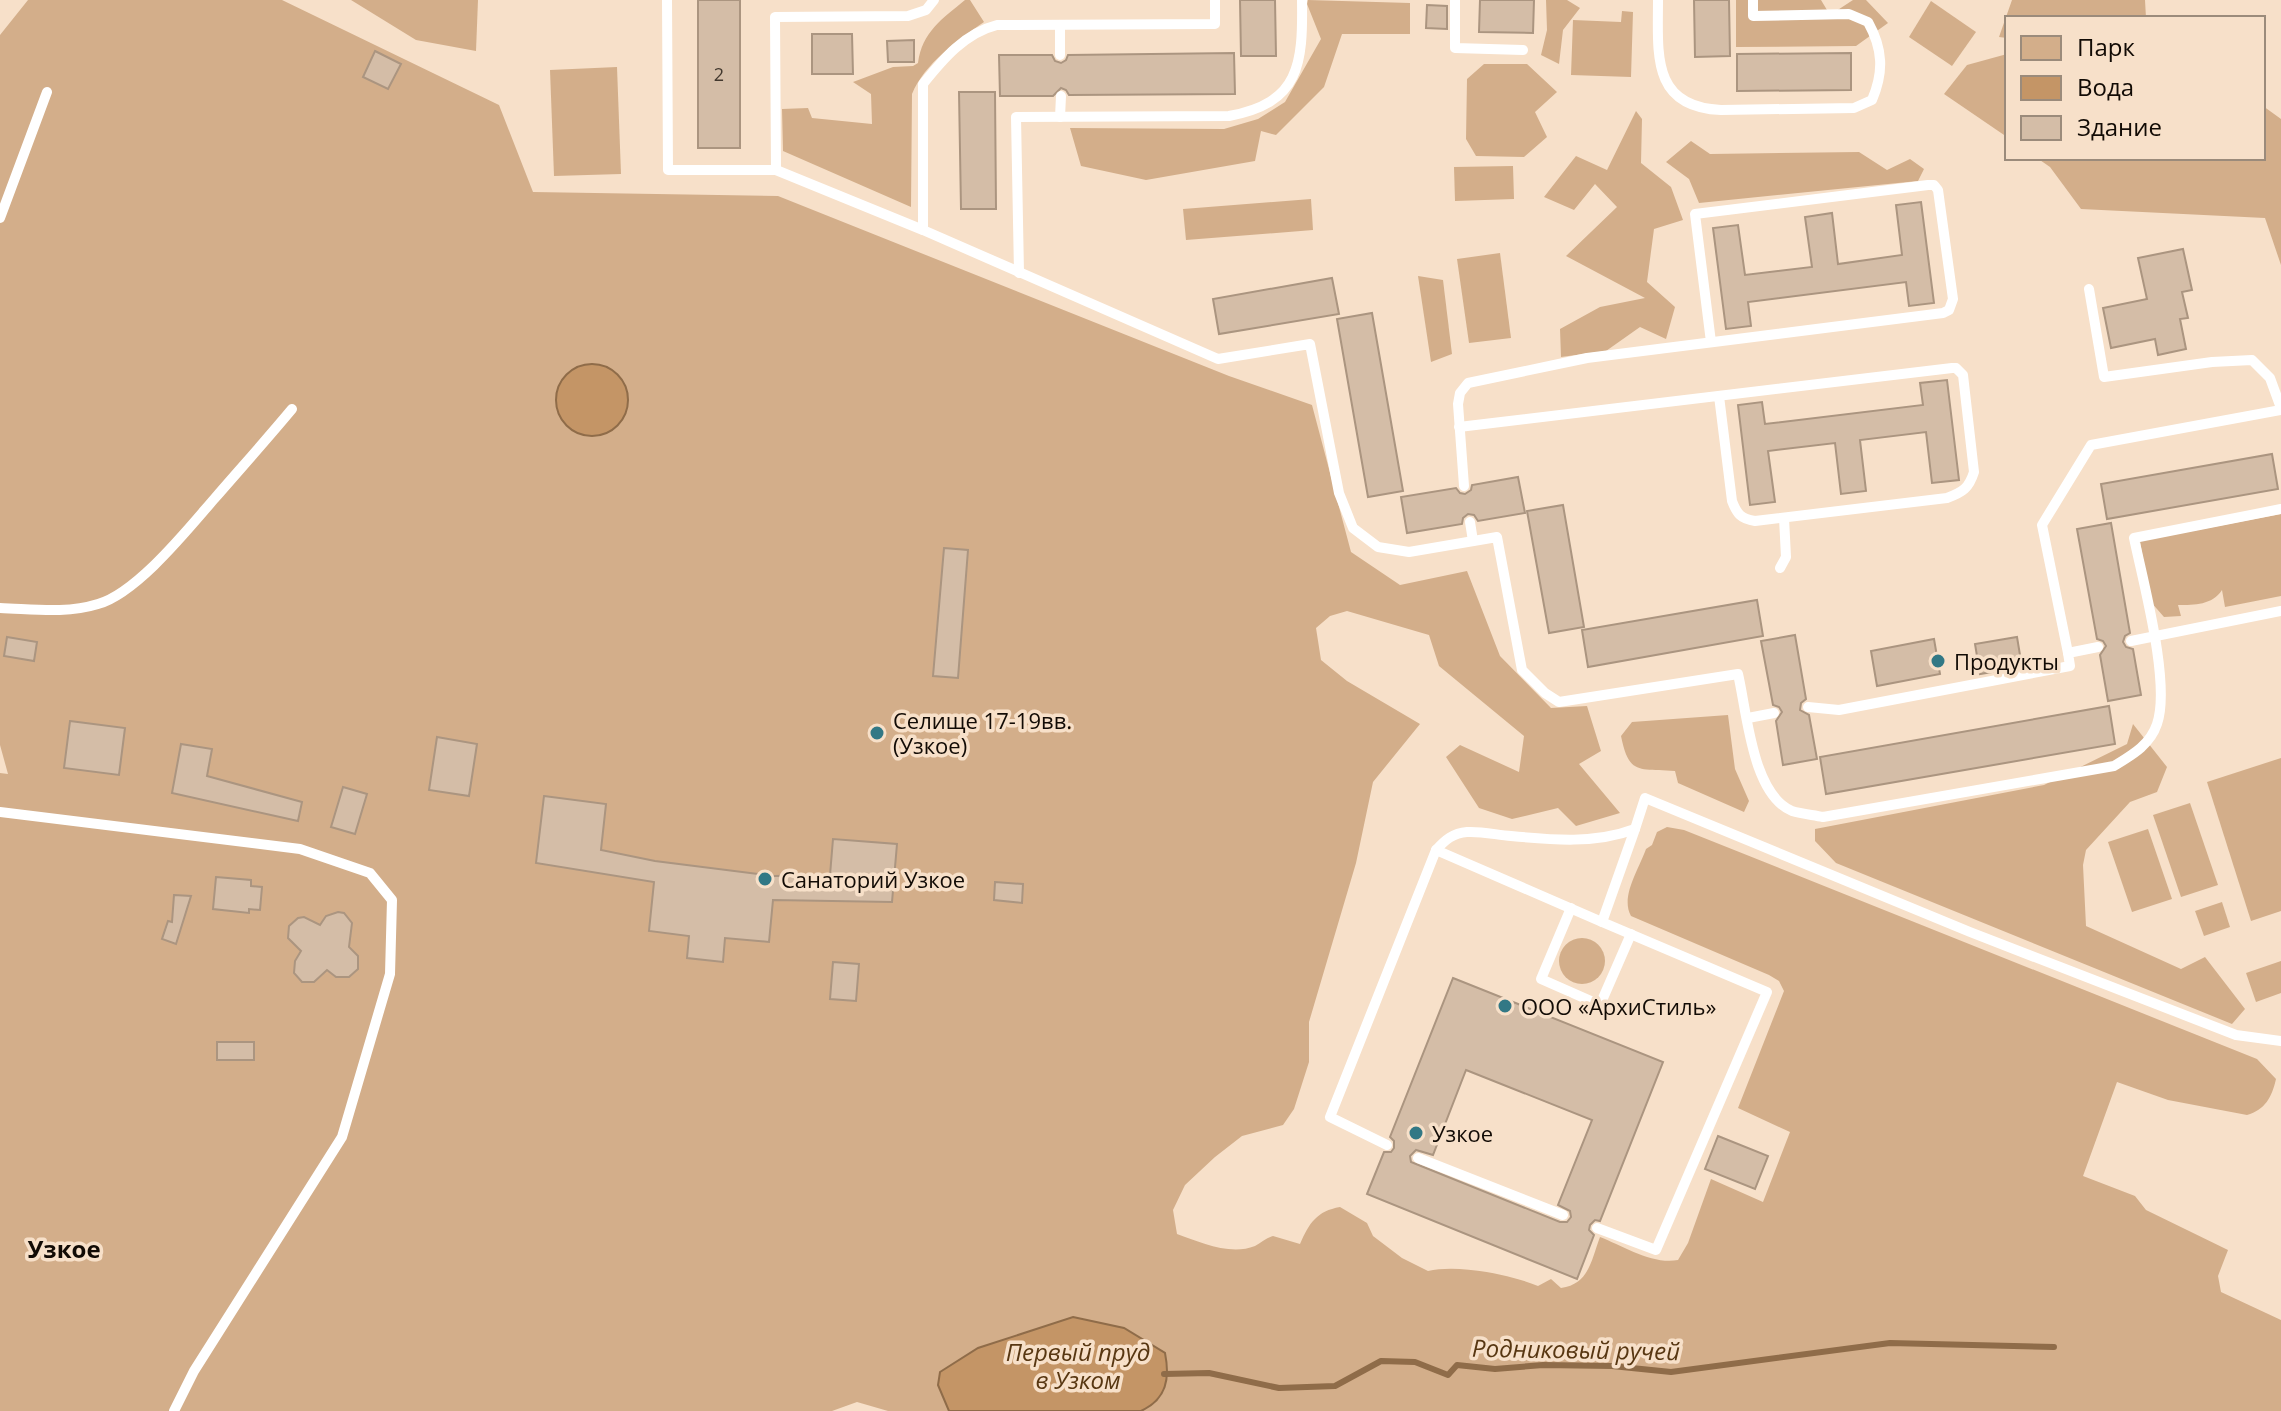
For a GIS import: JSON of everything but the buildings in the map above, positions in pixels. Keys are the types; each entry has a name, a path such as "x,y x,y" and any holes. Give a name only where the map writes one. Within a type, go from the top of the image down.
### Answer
{"lane":[{"path":"667,0 668,170 776,170 923,230 1218,359 1310,344 1339,493 1353,528 1378,547 1409,552 1497,537 1522,670 1559,702 1738,674 1756,758 1769,791 1791,810 1823,817 2114,766 2141,750 2157,724 2161,689 2134,538 2281,509"},
{"path":"776,170 775,17 908,16 926,10 934,0"},
{"path":"923,230 923,84 949,53 980,29 997,25 1215,24 1215,0"},
{"path":"1019,273 1016,117 1229,116 1257,111 1281,95 1295,72 1302,43 1302,0"},
{"path":"1455,0 1455,48 1523,50"},
{"path":"1658,0 1658,56 1662,74 1671,91 1685,103 1703,109 1721,110 1854,108 1872,100 1881,80 1878,40 1868,22 1849,14 1753,16 1753,0"},
{"path":"1060,26 1060,55"},
{"path":"0,218 47,92"},
{"path":"1060,117 1061,96"},
{"path":"1464,486 1458,404 1460,393 1468,383 1587,358 1711,342 1949,310 1953,299 1938,190 1934,185 1928,185 1695,214 1711,342"},
{"path":"1808,707 1839,710 2070,666 2042,525 2091,445 2281,409 2270,378 2252,360 2212,362 2104,377 2089,289"},
{"path":"1459,427 1952,368 1960,371 1974,472 1971,482 1964,491 1947,498 1784,518 1744,519 1736,513 1732,501 1719,396"},
{"path":"0,608 71,610 102,604 148,572 292,409"},
{"path":"1780,568 1786,557 1784,518"},
{"path":"1470,522 1473,541"},
{"path":"2131,641 2281,611"},
{"path":"2068,653 2098,647"},
{"path":"1748,718 1774,713"},
{"path":"1602,922 1645,798 1970,932 2236,1035 2281,1041"},
{"path":"0,812 300,849 370,873 392,900 390,974 342,1137 194,1371 174,1411"},
{"path":"1387,1145 1330,1117 1436,850 1448,837 1467,832 1534,839 1598,840 1635,829"},
{"path":"1436,850 1767,992 1656,1250 1597,1228"},
{"path":"1571,908 1541,979 1600,1005 1631,934"},
{"path":"1418,1158 1563,1215"}],"green space":[{"path":"28,0 282,0 499,105 533,192 778,196 1229,376 1312,405 1351,552 1400,585 1467,571 1500,656 1551,708 1587,706 1601,751 1579,764 1620,813 1576,826 1558,808 1512,819 1479,808 1446,757 1460,745 1519,772 1524,736 1439,666 1429,635 1347,611 1330,616 1316,628 1321,660 1347,681 1420,724 1373,782 1356,863 1309,1022 1309,1062 1294,1109 1283,1125 1242,1136 1185,1185 1173,1210 1177,1234 1225,1249 1245,1249 1273,1236 1300,1244 1315,1219 1340,1207 1367,1223 1373,1236 1402,1258 1428,1271 1483,1271 1538,1286 1551,1279 1561,1288 1578,1282 1588,1270 1600,1237 1658,1260 1678,1260 1688,1243 1711,1179 1763,1202 1790,1132 1738,1108 1784,991 1779,981 1769,975 1631,916 1628,900 1635,874 1657,832 1667,827 1684,830 2257,1059 2276,1079 2267,1102 2247,1115 2168,1100 2117,1082 2083,1176 2135,1196 2146,1210 2228,1250 2218,1276 2221,1292 2281,1320 2281,1411 1141,1411 1156,1400 1165,1387 1165,1353 1124,1328 1073,1317 938,1385 949,1411 888,1411 857,1402 832,1411 0,1411 0,773 8,774 0,745 0,35"},
{"path":"351,0 478,0 476,51 416,40"},
{"path":"965,0 970,0 984,22 933,63 912,94 911,207 783,151 782,109 808,108 812,118 872,124 871,94 853,82 893,67 918,63 929,34"},
{"path":"1308,0 1410,3 1410,34 1342,34 1324,87 1276,135 1261,131 1255,161 1146,180 1081,166 1070,128 1224,129 1258,119 1285,102 1321,39"},
{"path":"1546,0 1567,0 1580,8 1563,30 1559,64 1541,55 1547,30"},
{"path":"1736,0 1821,0 1830,15 1853,0 1866,0 1888,23 1856,46 1736,47"},
{"path":"2012,0 2145,0 2146,16 2006,16"},
{"path":"1931,1 1976,32 1952,66 1909,37"},
{"path":"1622,11 1633,12 1631,77 1571,75 1573,20 1621,22"},
{"path":"2005,20 2005,38 1999,37"},
{"path":"2005,55 2005,136 1944,94 1967,65"},
{"path":"1484,64 1527,64 1557,92 1535,112 1547,137 1524,157 1476,156 1466,139 1467,79"},
{"path":"617,67 621,174 554,176 550,70"},
{"path":"2265,107 2281,119 2281,265 2265,218 2081,209 2050,167 2040,160 2265,160"},
{"path":"1636,111 1642,119 1641,163 1671,187 1683,220 1654,229 1647,282 1675,307 1666,339 1640,327 1606,351 1561,357 1560,329 1600,307 1645,298 1566,256 1617,207 1595,184 1574,210 1544,197 1576,156 1607,170"},
{"path":"1691,141 1710,154 1859,152 1887,170 1910,159 1924,169 1918,181 1699,203 1689,179 1666,162"},
{"path":"1513,166 1514,199 1455,201 1454,167"},
{"path":"1311,199 1313,230 1186,240 1183,209"},
{"path":"1500,253 1511,338 1469,343 1457,259"},
{"path":"1418,276 1443,280 1452,354 1431,362"},
{"path":"2281,514 2281,596 2225,607 2222,590 2208,601 2178,605 2181,616 2164,617 2150,601 2140,541"},
{"path":"1728,715 1735,769 1749,801 1744,812 1678,783 1675,771 1644,769 1632,764 1624,749 1621,736 1632,722"},
{"path":"2133,724 2167,767 2157,792 2130,802 2086,850 2083,865 2086,926 2181,969 2205,957 2245,1009 2232,1024 1836,863 1815,841 1815,829 2044,785 2127,744"},
{"path":"2281,758 2281,911 2251,921 2207,782"},
{"path":"2190,803 2218,885 2181,897 2153,815"},
{"path":"2148,829 2172,899 2132,912 2108,842"},
{"path":"2222,902 2230,927 2204,936 2195,911"},
{"path":"1582,938 1598,945 1605,961 1598,977 1582,984 1566,977 1559,961 1566,945"},
{"path":"2281,961 2281,993 2256,1002 2246,973"}],"water":[{"path":"592,364 612,370 622,380 628,400 622,420 612,430 592,436 572,430 562,420 556,400 562,380 572,370"},
{"name":"Первый пруд в Узком","path":"1073,1317 1124,1328 1165,1353 1165,1387 1150,1406 1141,1411 949,1411 938,1385 940,1372 978,1348"}],"waterway":[{"name":"Родниковый ручей","path":"1164,1374 1209,1373 1279,1388 1335,1386 1381,1361 1415,1362 1448,1375 1457,1365 1495,1369 1543,1365 1612,1366 1671,1372 1890,1343 2054,1347"}],"place":[{"name":"Продукты","path":"1938,661"},
{"name":"Селище 17-19вв. (Узкое)","path":"877,733"},
{"name":"Санаторий Узкое","path":"765,879"},
{"name":"ООО «АрхиСтиль»","path":"1505,1006"},
{"name":"Узкое","path":"1416,1133"}],"district":[{"name":"Узкое","path":"64,1248"}]}
